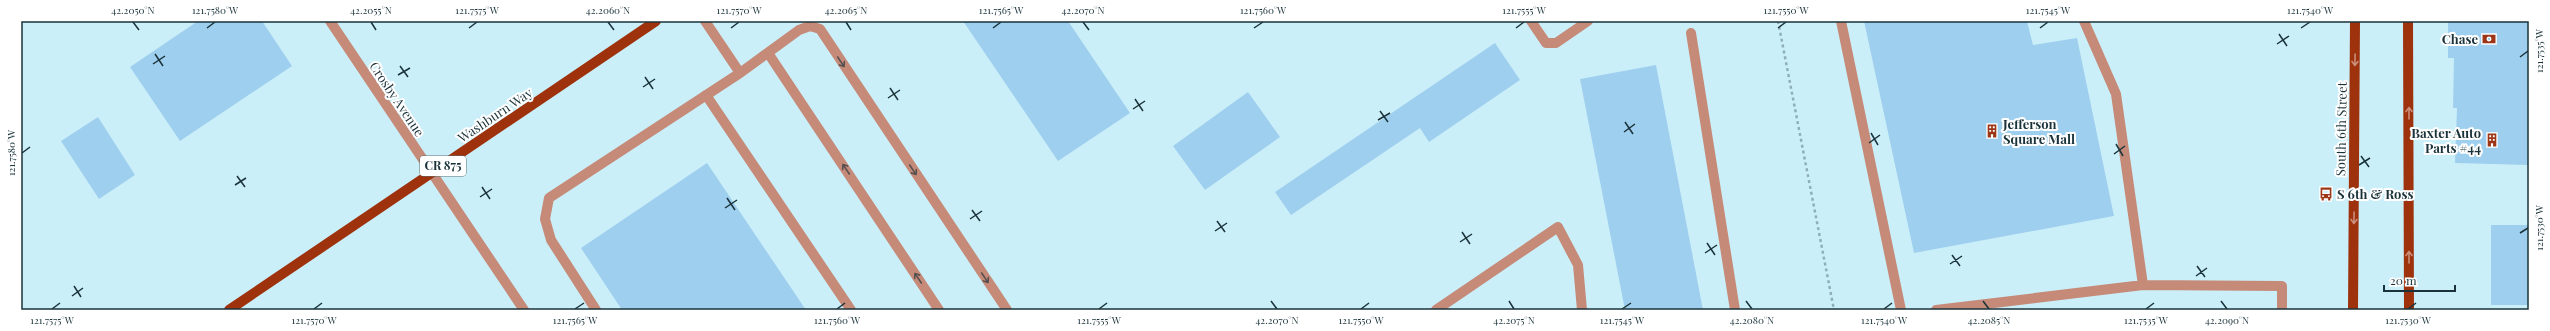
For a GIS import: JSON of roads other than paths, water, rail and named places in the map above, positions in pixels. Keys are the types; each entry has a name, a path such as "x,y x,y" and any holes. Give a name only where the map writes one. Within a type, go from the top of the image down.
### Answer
{"main road":[{"name":"Washburn Way","path":"229,310 656,21"},
{"name":"South 6th Street","path":"2353,310 2356,21"},
{"path":"2408,21 2409,310"}],"street":[{"name":"Crosby Avenue","path":"330,21 524,310"},
{"path":"705,21 740,73"},
{"path":"1532,21 1546,43 1556,44 1588,21"},
{"path":"1841,21 1901,310"},
{"path":"2084,21 2116,94 2143,285"},
{"path":"596,310 551,240 545,219 549,198 740,73 799,30 810,26 820,29 1007,310"},
{"path":"1691,32 1735,310"},
{"path":"768,53 939,310"},
{"path":"706,95 851,310"},
{"path":"1436,310 1558,227 1578,265 1582,310"},
{"path":"1936,310 2143,285 2282,286 2282,310"}],"place":[{"name":"Chase","path":"2489,39"},
{"name":"Jefferson Square Mall","path":"1992,131"},
{"name":"Baxter Auto Parts #44","path":"2492,140"},
{"name":"S 6th & Ross","path":"2326,194"}]}
